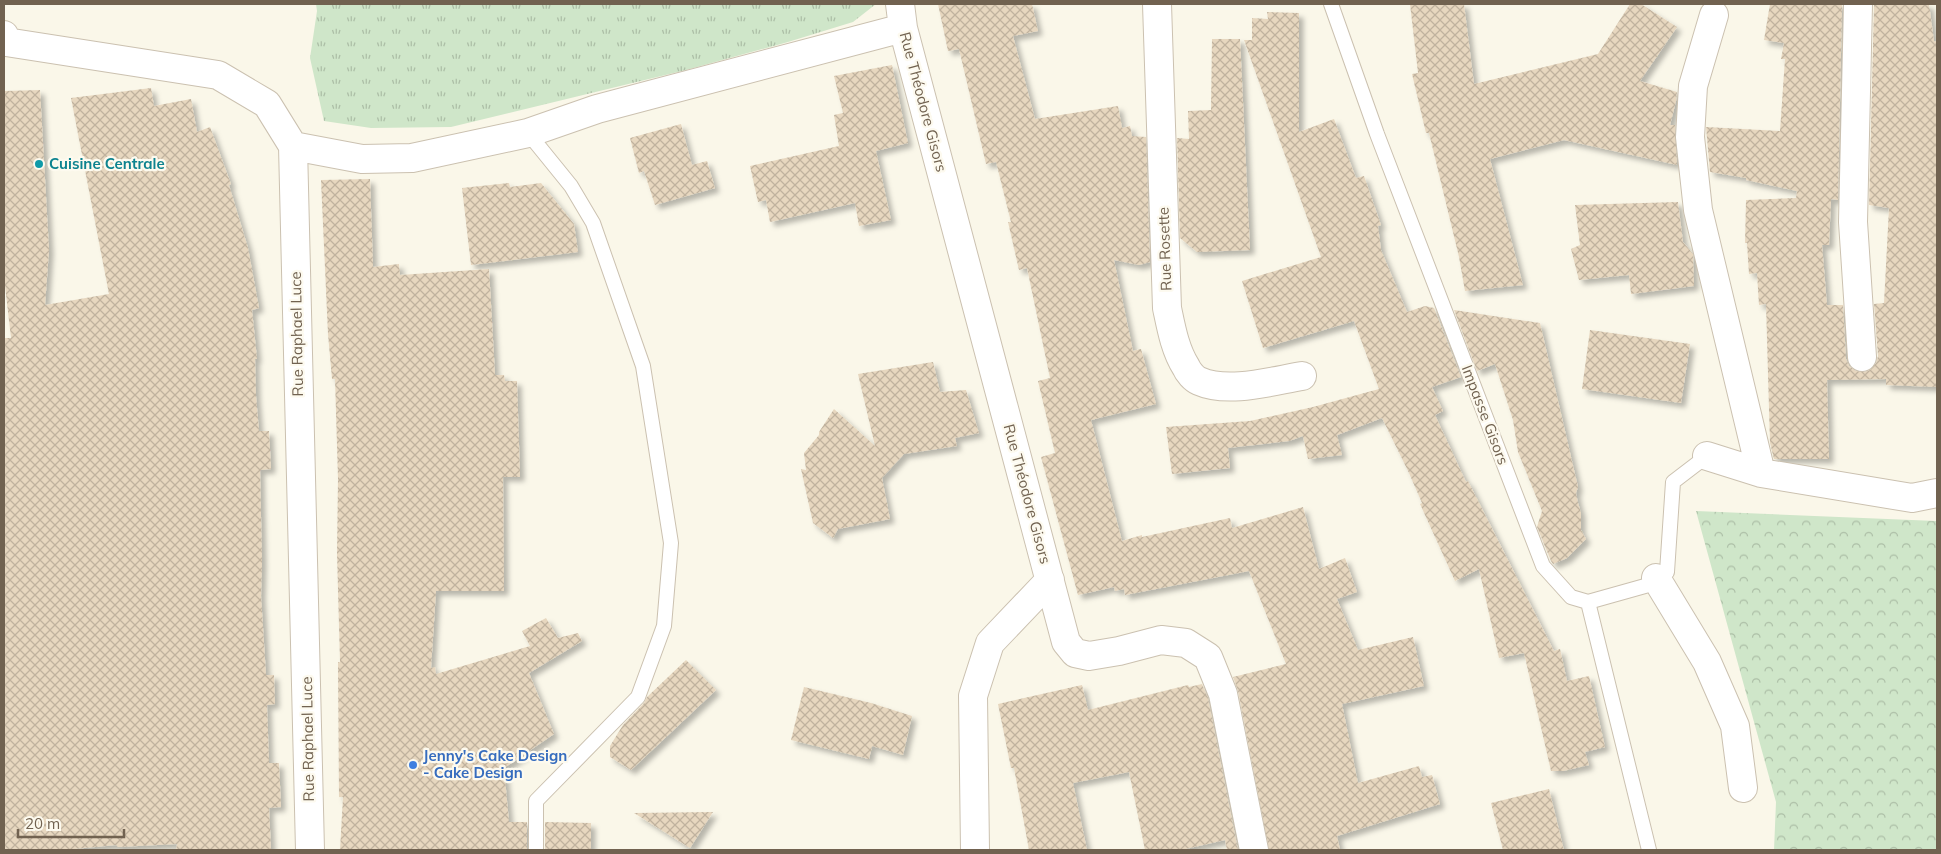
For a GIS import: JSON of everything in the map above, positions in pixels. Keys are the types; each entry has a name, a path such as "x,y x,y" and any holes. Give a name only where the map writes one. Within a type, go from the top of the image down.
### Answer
{"street":[{"name":"Rue Rosette","path":"1157,4 1167,308 1174,337 1185,367 1197,381 1219,386 1250,386 1302,376"},
{"path":"1858,4 1853,222 1862,356"},
{"path":"1714,15 1693,86 1690,137 1698,210 1761,473"},
{"path":"292,146 362,159 412,158 528,133 902,16"},
{"name":"Rue Théodore Gisors","path":"902,16 1066,642 1075,653 1089,656 1119,651 1161,640 1186,643 1208,657 1223,694 1254,850"},
{"name":"Rue Raphael Luce","path":"5,40 218,75 267,104 292,146 310,850"},
{"path":"1707,456 1761,473 1912,498 1937,493"},
{"path":"1656,578 1707,662 1735,726 1744,788"},
{"path":"975,850 973,696 990,643 1050,580"}],"lane":[{"name":"Impasse Gisors","path":"1331,4 1377,134 1543,566 1571,597 1588,602"},
{"path":"528,133 571,186 593,223 643,366 671,543 664,626 638,697 536,802 536,850"},
{"path":"1649,850 1588,602 1645,586 1667,572 1673,482 1707,456"}],"green space":[{"path":"316,4 876,4 853,22 686,70 451,127 371,128 324,121 310,58 317,11"},
{"path":"1696,511 1936,521 1937,850 1774,850 1776,802"}],"building":[{"path":"938,4 1032,4 1038,31 1013,36 1035,119 1118,106 1122,128 1130,126 1132,136 1146,137 1150,262 1139,265 1114,260 1133,351 1141,349 1156,404 1091,420 1122,541 1142,535 1142,537 1230,518 1232,528 1303,507 1319,569 1345,558 1357,592 1337,599 1358,650 1413,637 1424,686 1342,704 1358,783 1419,766 1422,777 1432,775 1440,804 1337,836 1340,850 1269,850 1238,691 1233,677 1286,664 1249,571 1125,595 1124,589 1115,591 1114,587 1078,595 1041,457 1055,453 1038,381 1050,378 1027,268 1019,270 1008,222 1011,222 996,162 986,164 959,49 948,51"},
{"path":"1410,4 1464,4 1474,84 1598,54 1630,4 1641,4 1677,27 1640,81 1677,92 1670,125 1675,125 1677,165 1564,140 1490,159 1523,285 1465,291 1459,257 1429,133 1426,133 1412,74 1418,73"},
{"path":"1770,4 1842,4 1838,200 1831,199 1829,245 1822,245 1827,305 1843,305 1846,359 1849,366 1856,371 1864,372 1870,370 1876,363 1878,356 1874,304 1884,303 1889,208 1869,205 1874,4 1929,4 1934,41 1937,42 1937,387 1886,385 1886,379 1827,380 1829,459 1774,459 1770,443 1766,304 1759,305 1757,273 1749,274 1747,243 1745,243 1746,200 1796,198 1797,191 1746,180 1746,178 1710,172 1706,127 1780,131 1785,59 1781,59 1784,43 1764,40"},
{"path":"1267,12 1299,13 1299,132 1334,119 1356,178 1364,176 1381,225 1378,226 1381,250 1407,312 1425,306 1434,308 1461,377 1432,387 1443,411 1435,415 1466,482 1468,481 1554,651 1560,649 1567,681 1589,676 1605,747 1585,752 1589,765 1563,771 1551,771 1524,653 1499,658 1479,569 1455,581 1420,504 1422,503 1409,473 1382,418 1337,435 1342,455 1308,459 1303,436 1289,441 1228,448 1230,468 1172,474 1166,427 1250,421 1313,407 1379,389 1354,321 1263,348 1242,281 1321,257 1244,40 1252,40 1252,18 1268,19"},
{"path":"1212,39 1240,39 1250,250 1197,252 1180,238 1177,138 1189,139 1188,111 1211,110"},
{"path":"892,65 908,143 876,151 891,220 859,226 855,203 770,222 766,200 758,202 750,166 839,146 834,115 843,113 834,76"},
{"path":"151,88 154,106 191,99 197,132 210,127 231,184 229,185 248,248 259,308 252,310 257,359 255,359 256,396 259,431 269,431 271,469 260,470 261,596 266,675 274,675 275,704 267,705 269,763 279,763 281,807 269,808 271,850 176,850 177,844 118,847 116,845 63,850 4,850 4,338 11,338 4,277 4,91 40,90 49,250 45,305 109,294 71,98"},
{"path":"681,124 692,165 707,161 715,188 655,205 644,171 639,173 630,138"},
{"path":"370,179 373,267 399,264 400,275 489,269 495,375 504,375 505,381 517,381 520,477 503,477 504,591 436,591 431,668 435,667 436,674 530,646 522,631 546,618 558,638 578,633 582,641 529,673 554,734 504,768 509,822 527,822 527,850 340,850 343,797 339,797 338,479 335,379 332,379 328,334 321,180"},
{"path":"509,183 510,187 541,183 574,224 578,252 471,265 462,188"},
{"path":"1678,202 1683,242 1693,254 1694,286 1631,294 1629,275 1579,280 1571,249 1580,245 1575,205"},
{"path":"1454,310 1540,323 1578,487 1576,493 1581,513 1581,530 1586,539 1567,558 1553,564 1537,527 1542,511 1518,452 1513,420 1495,364 1477,371"},
{"path":"1590,330 1690,344 1681,403 1582,389"},
{"path":"933,362 940,392 966,390 979,433 955,438 957,446 904,454 882,478 890,519 838,529 833,538 813,523 801,469 806,470 804,453 819,435 834,409 875,446 858,374"},
{"path":"686,660 716,690 631,770 610,757 610,746 623,725 644,703 647,697"},
{"path":"1202,684 1208,698 1238,850 1227,850 1225,840 1181,850 1145,850 1129,772 1073,783 1087,850 1029,850 1014,768 1011,768 998,704 1082,685 1088,710 1188,685 1189,687"},
{"path":"804,687 871,703 912,716 903,755 872,746 869,759 791,740"},
{"path":"1549,789 1564,850 1503,850 1491,803"},
{"path":"713,812 690,848 634,813"},
{"path":"545,822 591,823 591,850 545,850"}],"place":[{"name":"Cuisine Centrale","path":"39,164"},
{"name":"Jenny's Cake Design - Cake Design","path":"413,765"}]}
